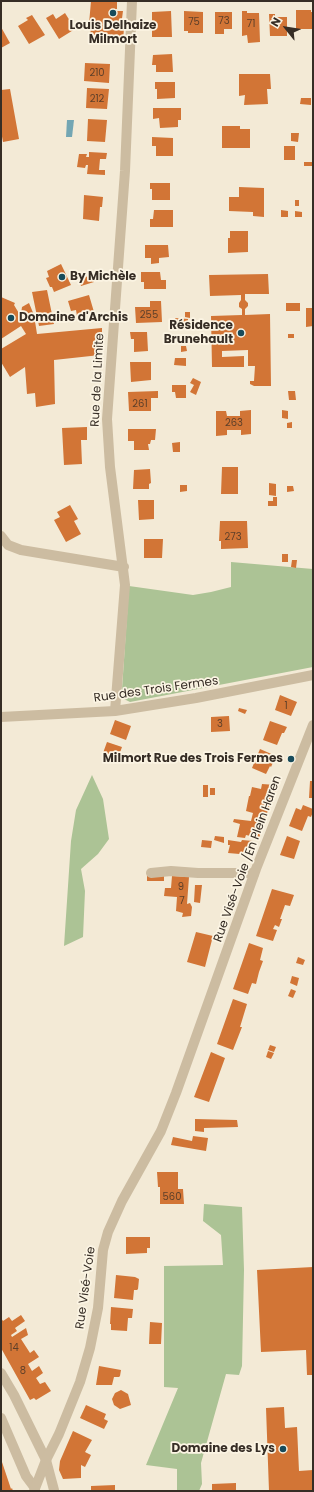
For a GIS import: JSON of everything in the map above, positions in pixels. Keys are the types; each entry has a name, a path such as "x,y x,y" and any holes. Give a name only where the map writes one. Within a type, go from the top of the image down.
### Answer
{"street":[{"name":"Rue de la Limite","path":"115,711 125,585 124,567 110,467 107,419 125,171 132,1"},
{"path":"1,536 8,545 21,550 124,567"},
{"name":"Rue des Trois Fermes","path":"1,716 115,711 196,698 313,675"},
{"name":"Rue Visé-Voie /En Plein Haren","path":"209,1003 254,874 313,725"},
{"path":"152,873 171,871 254,874"},
{"name":"Rue Visé-Voie","path":"34,1490 80,1382 90,1348 98,1308 103,1250 108,1232 122,1201 161,1131 209,1003"},
{"path":"1,1373 14,1395 46,1460 54,1490"},
{"path":"1,1418 26,1476 34,1490"}],"green space":[{"path":"231,562 313,569 313,667 130,702 124,699 122,689 129,586 193,595 211,592 231,587"},
{"path":"92,775 103,799 109,839 98,854 81,869 85,891 83,937 64,946 71,841 76,810"},
{"path":"204,1204 242,1207 244,1270 242,1366 239,1375 226,1374 201,1463 202,1484 199,1491 177,1491 177,1469 146,1465 178,1388 164,1387 164,1266 223,1265 221,1235 203,1221"}],"water":[{"path":"67,120 74,120 72,137 66,137"}],"building":[{"path":"91,1 117,1 117,9 111,9 111,11 123,11 121,26 124,27 123,43 90,40 91,24 89,24"},
{"path":"296,10 311,10 311,12 313,12 313,29 296,29"},
{"path":"171,11 172,37 152,37 152,12"},
{"path":"184,11 203,12 203,33 188,33 188,31 184,31"},
{"path":"242,11 247,11 247,13 259,13 260,42 248,43 247,35 242,36"},
{"path":"215,12 232,12 232,29 224,29 224,34 215,34"},
{"path":"65,13 75,29 59,39 46,18 53,14 56,19"},
{"path":"269,14 275,14 275,17 287,17 287,36 270,36"},
{"path":"32,15 45,35 29,44 18,26 28,20 26,18"},
{"path":"1,27 10,43 1,48"},
{"path":"172,54 173,72 156,72 156,65 152,65 153,55"},
{"path":"85,63 110,64 109,83 84,81"},
{"path":"239,74 270,74 271,89 267,89 268,104 244,105 245,95 239,96"},
{"path":"155,82 175,82 175,98 157,99"},
{"path":"87,88 109,89 107,109 86,108"},
{"path":"10,89 19,139 3,142 1,131 1,90"},
{"path":"301,98 311,98 311,105 300,104"},
{"path":"153,108 181,108 181,120 178,120 178,127 160,128 159,118 153,119"},
{"path":"88,119 107,120 105,142 87,141"},
{"path":"222,126 240,126 240,129 250,129 250,148 222,148"},
{"path":"291,133 299,133 298,142 291,141"},
{"path":"152,137 173,138 173,156 156,156 156,146 152,146"},
{"path":"284,146 295,146 295,160 284,160"},
{"path":"89,152 107,153 106,159 100,159 99,170 105,170 105,175 87,174 88,165 86,165 85,168 77,167 79,154 87,154 86,157 89,157"},
{"path":"304,162 313,162 313,166 304,166"},
{"path":"150,183 170,183 170,200 152,200 152,189 150,189"},
{"path":"239,187 264,188 264,217 253,216 253,212 229,211 229,197 239,197"},
{"path":"84,195 103,197 102,207 100,207 99,221 83,219"},
{"path":"295,200 299,200 299,206 295,206"},
{"path":"154,210 173,210 173,227 150,227 150,219 153,219"},
{"path":"281,210 288,211 288,217 281,217"},
{"path":"295,211 302,212 302,217 295,217"},
{"path":"230,231 248,231 248,252 228,253 228,238 230,238"},
{"path":"145,245 168,245 169,257 159,258 159,263 151,264 151,258 145,258"},
{"path":"61,264 71,285 54,292 46,278 49,277 47,271"},
{"path":"141,272 160,272 161,280 166,280 166,289 144,289 144,282 141,282"},
{"name":"Résidence Brunehault","path":"268,274 269,294 245,294 245,300 248,303 248,306 245,309 245,315 270,314 271,386 254,386 250,384 250,381 254,381 255,366 248,366 248,350 222,351 222,357 244,356 244,367 212,367 211,316 242,315 242,309 239,307 241,295 210,296 209,275"},
{"path":"92,275 94,282 81,286 79,279"},
{"path":"47,290 54,324 39,326 32,292"},
{"path":"89,295 94,312 77,316 76,310 71,311 68,301"},
{"path":"1,297 15,303 14,305 20,315 22,307 29,303 34,315 37,334 102,328 100,355 54,360 55,404 36,407 35,393 27,394 25,367 10,377 1,362 1,349 26,334 21,326 1,339"},
{"path":"150,301 161,301 162,322 136,323 135,307 150,307"},
{"path":"286,303 300,303 300,311 286,311"},
{"path":"306,308 313,308 313,326 306,327"},
{"path":"185,312 190,312 190,318 185,317"},
{"path":"175,318 188,319 188,326 175,326"},
{"path":"130,332 147,332 148,351 134,352 134,339 131,339"},
{"path":"288,334 294,334 294,338 288,338"},
{"path":"181,346 186,346 187,351 181,352"},
{"path":"175,358 186,358 186,366 174,365"},
{"path":"130,362 151,362 151,380 131,382"},
{"path":"193,378 201,382 196,395 190,392 194,385 190,383"},
{"path":"172,385 186,385 186,398 176,398 175,392 172,392"},
{"path":"158,391 158,398 151,398 151,411 129,411 128,392"},
{"path":"288,391 295,391 296,400 289,400"},
{"path":"251,410 251,434 241,435 241,430 227,430 227,435 216,436 216,411 226,411 227,416 240,416 240,411"},
{"path":"282,410 288,411 288,419 282,418"},
{"path":"292,422 292,428 287,428 287,423"},
{"path":"87,427 87,440 81,440 82,464 64,465 62,428"},
{"path":"128,429 156,429 155,440 151,440 150,444 148,444 149,450 134,450 134,441 128,441"},
{"path":"180,442 180,452 173,452 172,443"},
{"path":"222,467 238,467 238,494 221,494"},
{"path":"150,469 151,483 149,484 149,489 133,489 134,470"},
{"path":"269,483 276,484 276,496 269,495"},
{"path":"180,485 187,485 187,491 180,492"},
{"path":"287,486 293,486 294,491 287,492"},
{"path":"273,497 277,497 277,506 268,506 268,501 273,501"},
{"path":"138,500 154,500 154,519 139,520"},
{"path":"70,505 78,519 74,521 81,534 66,542 54,520 60,517 57,512"},
{"path":"220,521 247,521 248,548 221,549 221,541 219,541"},
{"path":"144,539 163,539 162,558 144,558"},
{"path":"282,554 288,554 288,562 282,562"},
{"path":"292,560 297,560 296,568 291,567"},
{"path":"280,695 297,702 291,716 275,710"},
{"path":"239,708 247,710 245,714 238,711"},
{"path":"229,716 230,731 211,732 211,717"},
{"path":"115,720 131,726 126,740 110,734"},
{"path":"270,721 287,727 284,733 282,733 277,745 263,740"},
{"path":"107,742 122,747 118,758 103,753"},
{"path":"260,749 276,756 266,774 252,768"},
{"path":"310,781 313,781 313,798 309,798"},
{"path":"262,784 276,785 275,796 272,804 270,804 259,838 246,835 245,838 237,837 240,824 233,822 234,819 251,821 253,813 246,811 249,796 252,787 261,789"},
{"path":"203,785 208,785 208,797 203,797"},
{"path":"210,788 215,788 215,795 210,795"},
{"path":"303,805 313,809 313,812 311,817 308,816 302,831 289,826 296,808 301,810"},
{"path":"215,836 224,837 224,843 214,840"},
{"path":"287,836 300,841 294,859 280,855"},
{"path":"202,840 212,841 211,848 201,847"},
{"path":"228,840 241,842 242,840 253,841 251,855 228,853 230,845 228,845"},
{"path":"164,874 164,881 147,881 147,875"},
{"path":"172,876 189,877 187,904 190,903 192,907 191,916 182,917 183,913 176,911 177,897 164,896 165,888 171,888"},
{"path":"195,885 202,885 200,903 194,902"},
{"path":"272,889 294,895 290,906 285,905 279,927 275,925 273,929 277,930 273,941 256,936"},
{"path":"196,932 213,936 205,967 187,962"},
{"path":"249,943 263,948 260,960 263,961 256,984 252,983 248,994 233,989"},
{"path":"298,957 305,960 303,965 296,963"},
{"path":"292,976 299,978 297,986 290,983"},
{"path":"291,989 296,991 293,998 288,996"},
{"path":"233,999 247,1004 240,1027 242,1027 233,1050 217,1044"},
{"path":"270,1045 276,1047 274,1052 268,1050"},
{"path":"268,1051 274,1053 271,1059 266,1057"},
{"path":"211,1052 225,1058 209,1102 194,1097"},
{"path":"195,1119 237,1120 238,1127 204,1128 204,1132 195,1131"},
{"path":"193,1136 208,1138 206,1151 171,1145 173,1137 192,1141"},
{"path":"157,1172 178,1172 178,1189 183,1189 184,1204 160,1204 160,1187 158,1187"},
{"path":"126,1237 150,1237 150,1248 147,1248 147,1253 126,1254"},
{"path":"313,1267 313,1375 307,1375 306,1350 261,1352 257,1270"},
{"path":"116,1275 135,1277 139,1279 138,1289 134,1290 133,1300 114,1298"},
{"path":"111,1307 133,1309 132,1318 128,1318 127,1331 111,1330"},
{"path":"21,1315 25,1321 15,1328 17,1331 11,1335 12,1337 26,1328 28,1335 21,1339 30,1353 34,1350 39,1357 28,1364 32,1371 39,1366 43,1373 36,1378 40,1384 45,1382 51,1391 36,1400 34,1398 30,1400 1,1348 1,1318 3,1321 9,1317 12,1321"},
{"path":"150,1322 162,1323 161,1344 149,1344"},
{"path":"99,1366 121,1370 120,1376 114,1377 112,1385 96,1385"},
{"path":"121,1390 128,1394 131,1405 120,1409 114,1405 112,1399 115,1393"},
{"path":"86,1405 106,1414 104,1419 108,1421 104,1429 80,1418"},
{"name":"Domaine des Lys","path":"284,1407 285,1428 297,1427 299,1471 313,1470 313,1491 269,1491 266,1408"},
{"path":"73,1431 92,1440 85,1452 91,1455 85,1467 81,1465 81,1478 63,1479 59,1470 60,1461"},
{"path":"1,1459 11,1489 12,1488 13,1491 1,1491"},
{"name":"Domaine des Lys","path":"236,1483 236,1491 212,1491 212,1484"},
{"path":"115,1485 115,1491 91,1491 91,1486"}],"place":[{"name":"Louis Delhaize Milmort","path":"113,13"},
{"name":"By Michèle","path":"62,277"},
{"name":"Domaine d'Archis","path":"11,318"},
{"name":"Résidence Brunehault","path":"241,333"},
{"name":"Milmort Rue des Trois Fermes","path":"291,759"},
{"name":"Domaine des Lys","path":"283,1449"}]}
